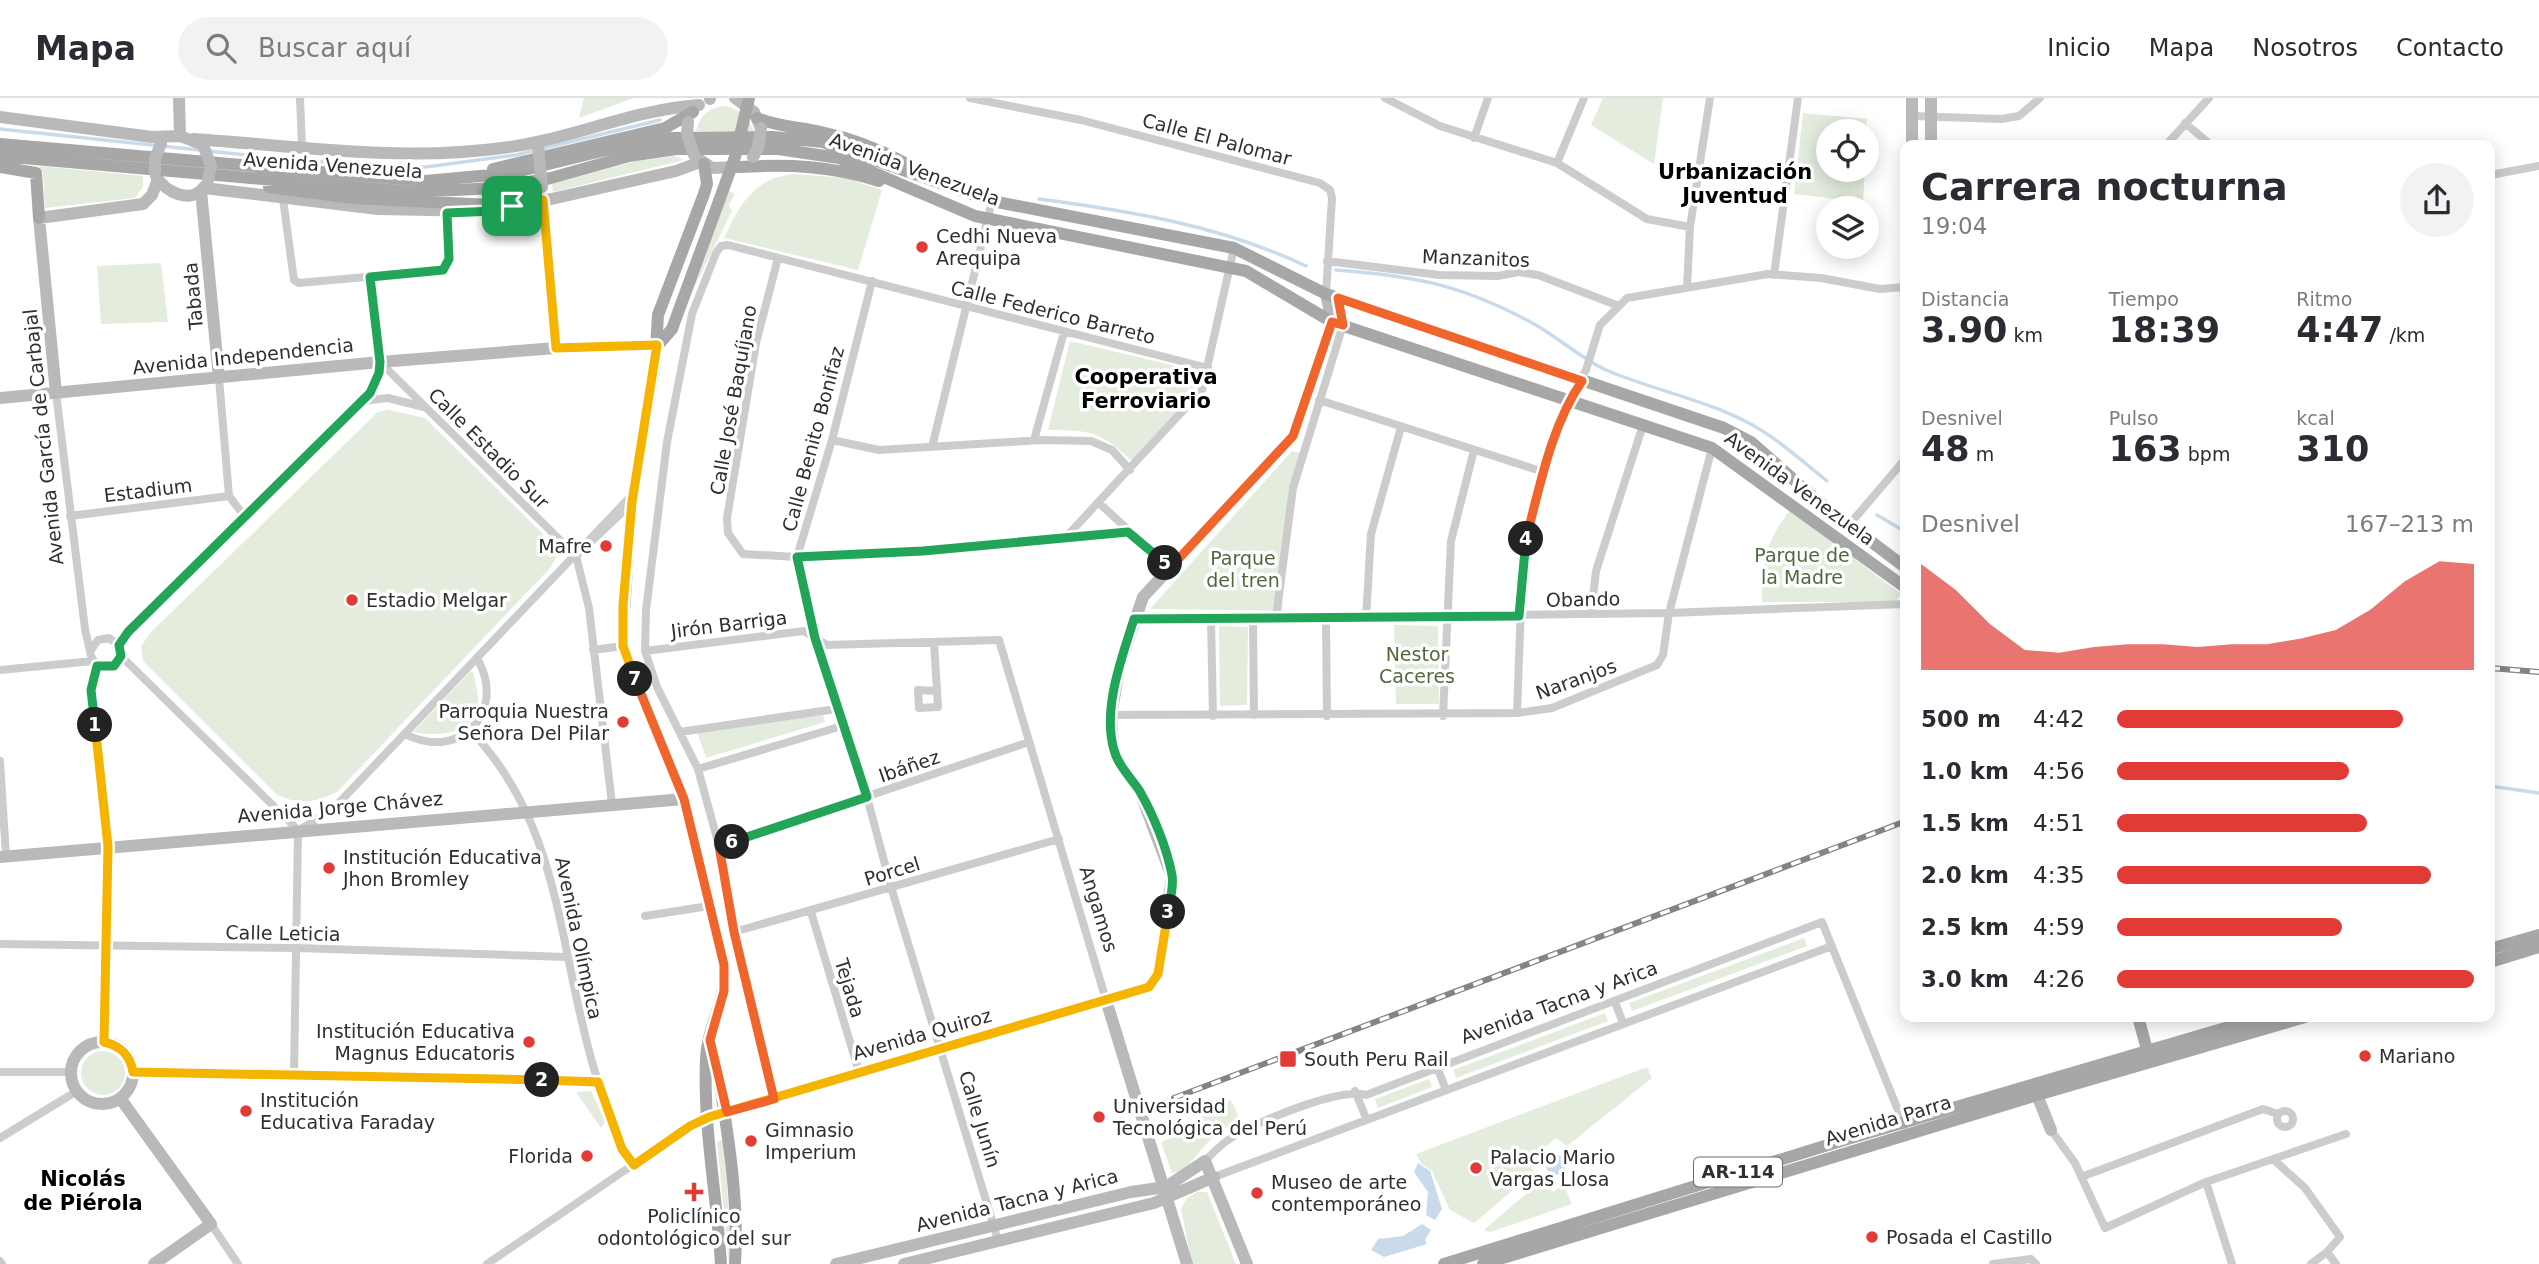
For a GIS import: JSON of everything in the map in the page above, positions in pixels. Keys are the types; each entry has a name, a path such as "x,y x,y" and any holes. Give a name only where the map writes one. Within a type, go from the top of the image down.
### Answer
{"main road":[{"path":"0,167 36,173 39,218 137,206 149,199 156,176 155,158 171,139 179,98"},
{"path":"735,98 757,119 783,128 819,131 854,140 883,152 920,174"},
{"path":"658,341 673,329 717,199 743,98"},
{"path":"717,199 735,157 749,98"},
{"path":"739,167 753,156 758,148 757,98"},
{"path":"1912,98 1912,140"},
{"path":"1931,98 1931,140"},
{"path":"0,117 171,139 414,155 538,143 649,112 702,106"},
{"path":"702,106 687,134 700,160 707,184 658,315 658,341 633,498 623,605 623,646 684,799 726,979 710,1040 706,1073 721,1264"},
{"path":"467,179 499,167 665,128 702,106"},
{"name":"Avenida Venezuela","path":"0,144 369,178 467,179 530,170 651,140 773,136 841,146 910,173 920,174 955,190 992,201 1234,248 1332,296 1584,375 1736,433 1900,563"},
{"path":"156,176 170,191 179,195 204,186 211,166 205,150 194,139"},
{"path":"538,143 543,194"},
{"name":"Avenida Venezuela","path":"0,156 381,191 470,191 551,178 651,152 778,149 839,158 989,219 1231,266 1246,271 1338,324 1570,398 1712,448 1900,584"},
{"path":"700,160 721,170 803,165 843,171 913,190"},
{"name":"Avenida Venezuela","path":"204,186 248,191 283,199 447,213 496,211 543,194 676,171 700,160"},
{"path":"225,177 294,192 512,206"},
{"name":"Tabada","path":"204,186 219,378"},
{"name":"Avenida García de Carbajal","path":"39,218 56,393"},
{"path":"1332,296 1338,324"},
{"name":"Avenida Quiroz","path":"709,1117 1149,987 1158,974 1172,877 1140,792 1119,763 1112,747 1111,715 1120,665 1143,597 1293,436 1338,324"},
{"name":"Avenida Independencia","path":"0,398 380,362 658,341"},
{"name":"Avenida Jorge Chávez","path":"3,856 684,799"},
{"path":"104,1042 108,846"},
{"path":"2495,948 2539,935"},
{"path":"2495,960 2539,947"},
{"name":"Angamos","path":"1106,1000 1187,1264"},
{"path":"2139,1022 2149,1056"},
{"name":"Avenida Parra","path":"2149,1056 2248,1022"},
{"name":"Avenida Parra","path":"1444,1264 2149,1056 2285,1022"},
{"path":"710,1040 727,1112"},
{"path":"104,1042 121,1049 131,1063 133,1072 127,1091 120,1098 102,1104 84,1098 77,1091 71,1072 77,1054 85,1047 104,1042"},
{"path":"718,1072 737,1233 736,1264"},
{"path":"2035,1089 2051,1130"},
{"path":"120,1098 211,1224 154,1264"},
{"name":"Avenida Parra","path":"1483,1264 1905,1128"},
{"path":"1205,1161 1214,1177 1247,1264"},
{"name":"Avenida Tacna y Arica","path":"836,1264 1131,1192 1167,1192 1205,1161"},
{"name":"Avenida Tacna y Arica","path":"904,1264 998,1240 1214,1177"}],"street":[{"path":"300,98 302,147"},
{"name":"Calle El Palomar","path":"970,98 1081,120 1320,183 1330,190 1332,198 1327,262"},
{"path":"1385,98 1396,101 1440,126 1556,163 1647,219 1690,227"},
{"path":"1474,138 1488,98"},
{"path":"1556,163 1584,98"},
{"path":"1687,287 1690,227 1710,98"},
{"path":"1774,275 1798,98"},
{"path":"1912,116 1931,119 2019,116 2040,98"},
{"path":"2170,140 2209,98"},
{"path":"2185,123 2205,140"},
{"path":"2495,174 2539,166"},
{"path":"543,194 556,348"},
{"path":"283,199 293,280 299,283 443,270 449,259 447,213"},
{"path":"932,447 992,201"},
{"name":"Calle Federico Barreto","path":"645,650 646,610 667,442 692,313 721,246 728,245 872,281 1208,368"},
{"path":"1066,536 1198,395 1208,368 1234,248"},
{"name":"Calle José Baquíjano","path":"778,258 756,343 729,505 728,533 736,548 743,554 797,557"},
{"path":"1327,262 1326,280 1332,296"},
{"name":"Manzanitos","path":"1327,262 1439,275 1498,276 1518,272 1538,275 1619,306"},
{"path":"1517,713 1523,549 1544,472 1570,398 1584,375 1600,326 1627,298 1774,275 1821,278 1880,289 1900,287"},
{"path":"119,645 362,401 376,383 380,362 370,277"},
{"name":"Calle Benito Bonifaz","path":"872,281 832,440 797,557 815,638 836,709 867,797 891,887 942,1048"},
{"path":"1276,618 1293,488 1338,324"},
{"path":"1034,440 1064,332"},
{"name":"Calle Estadio Sur","path":"380,362 576,556"},
{"name":"Tabada","path":"219,378 229,496"},
{"name":"Avenida García de Carbajal","path":"56,393 85,629 91,650"},
{"path":"362,401 402,399 428,409"},
{"path":"1319,400 1544,472"},
{"path":"1591,614 1596,570 1643,425"},
{"path":"1366,618 1371,534 1401,427"},
{"path":"832,440 879,450 1034,440 1091,441 1104,444 1130,470"},
{"name":"Naranjos","path":"1111,715 1443,716 1517,713 1552,708 1657,665 1662,655 1669,613 1712,448"},
{"path":"1443,716 1451,541 1474,450"},
{"path":"1849,525 1900,465"},
{"path":"229,496 245,517"},
{"name":"Estadium","path":"71,516 229,496"},
{"path":"298,830 333,809 576,556 583,543 633,498"},
{"path":"1098,503 1170,568"},
{"path":"797,557 923,551 1128,532"},
{"path":"576,556 589,608 612,804"},
{"name":"Obando","path":"1134,619 1519,616 1900,604"},
{"path":"1253,619 1254,715"},
{"path":"1326,619 1327,716"},
{"path":"1211,620 1213,716"},
{"name":"Jirón Barriga","path":"645,650 804,631 827,645 999,640"},
{"path":"108,846 91,690 95,663 91,650 103,638 119,645"},
{"name":"Angamos","path":"999,640 1106,1000"},
{"path":"934,643 937,691"},
{"path":"119,645 121,656 298,830 294,1075"},
{"path":"593,650 623,646"},
{"path":"645,650 657,687 698,769 719,846 734,932 774,1099"},
{"path":"0,670 95,663 114,666 121,656"},
{"path":"405,734 417,740 438,743 458,738 470,730 478,720 488,696 484,671 478,660"},
{"path":"680,732 836,709"},
{"path":"698,769 842,726"},
{"name":"Avenida Olímpica","path":"470,730 503,768 527,811 552,881 566,957 598,1082 622,1149 634,1165"},
{"name":"Ibáñez","path":"719,846 1029,742"},
{"path":"0,761 3,856"},
{"name":"Porcel","path":"734,932 1059,839"},
{"path":"645,916 709,906"},
{"name":"Tejada","path":"811,912 859,1072"},
{"name":"Avenida Tacna y Arica","path":"1205,1161 1218,1147 1242,1131 1355,1091 1366,1095 1822,922 1832,946 1214,1177"},
{"name":"Calle Leticia","path":"0,944 298,948 566,957"},
{"path":"1832,946 1905,1128"},
{"path":"1615,1002 1623,1023"},
{"name":"Calle Junín","path":"942,1048 998,1240"},
{"path":"1437,1068 1446,1090"},
{"path":"0,1072 71,1072"},
{"path":"133,1072 598,1082"},
{"path":"0,1138 77,1091"},
{"path":"1355,1091 1366,1118"},
{"path":"2081,1177 2263,1109 2278,1114"},
{"path":"487,1264 690,1126 709,1117"},
{"path":"2051,1130 2063,1144 2105,1228 2206,1182 2346,1134"},
{"path":"2273,1159 2305,1188 2340,1237 2327,1252 2311,1264"},
{"path":"2206,1182 2232,1264"},
{"path":"211,1224 238,1264"},
{"path":"2327,1252 2336,1264"},
{"path":"1993,1264 2031,1259 2036,1264"}],"green space":[{"path":"584,98 634,98 579,118"},
{"path":"1603,98 1663,98 1654,164 1591,125"},
{"path":"727,106 744,113 754,131 696,131 700,120 707,113"},
{"path":"1803,113 1867,119 1816,119 1816,182 1864,182 1863,196 1794,194"},
{"path":"674,156 684,160 553,192 552,184 636,161"},
{"path":"39,166 143,176 143,187 135,198 45,208 43,172"},
{"path":"794,174 845,178 882,190 858,270 724,238 742,204 758,187 768,181"},
{"path":"726,190 735,194 729,205 732,211 689,298"},
{"path":"161,263 168,322 101,324 97,266"},
{"path":"1070,341 1201,372 1195,391 1134,463 1096,435 1048,430"},
{"name":"Estadio Melgar","path":"388,410 425,418 554,545 557,556 550,568 337,792 321,799 293,800 277,795 143,661 141,646 151,632 378,412"},
{"name":"Parque del tren","path":"1292,451 1301,453 1288,494 1282,611 1150,609"},
{"name":"Parque de la Madre","path":"1790,510 1900,595 1895,602 1762,602 1764,564 1770,543"},
{"name":"Nestor Caceres","path":"1394,625 1438,626 1439,704 1396,704"},
{"path":"1219,626 1248,627 1247,705 1220,706"},
{"path":"470,672 473,672 478,700 477,712 472,720 455,731 434,734 413,732"},
{"path":"823,715 825,722 706,758 697,732"},
{"path":"1804,938 1807,946 1632,1011 1629,1003"},
{"path":"1605,1013 1608,1021 1456,1078 1453,1070"},
{"path":"103,1051 119,1057 125,1073 119,1089 103,1095 87,1089 81,1073 87,1057"},
{"path":"1647,1067 1652,1078 1567,1146 1556,1138 1528,1162 1534,1172 1474,1223 1450,1210 1432,1171 1421,1163 1416,1154"},
{"path":"1429,1079 1432,1087 1378,1108 1375,1099"},
{"path":"591,1091 605,1121 601,1128 576,1092"},
{"path":"1231,1100 1239,1118 1210,1140 1183,1171 1172,1173 1161,1142 1205,1124 1201,1112"},
{"path":"724,1140 730,1231 729,1264 717,1141"},
{"path":"1542,1180 1553,1192 1563,1184 1572,1204 1490,1232 1484,1230"},
{"path":"1197,1192 1207,1192 1236,1264 1192,1264 1181,1209 1187,1198"}],"water":[{"path":"1556,1155 1563,1158 1566,1165 1563,1172 1556,1175 1549,1172 1546,1165 1549,1158"},
{"path":"1418,1163 1430,1171 1442,1209 1435,1220 1426,1215 1428,1192 1414,1172"},
{"path":"1422,1224 1431,1230 1425,1240 1427,1244 1384,1257 1371,1250 1378,1239 1403,1236"}],"waterway":[{"path":"0,129 304,161 426,167 516,155 660,120"},
{"path":"1039,199 1142,215 1209,230 1242,240 1306,266"},
{"path":"1336,270 1415,279 1484,300 1534,324 1606,370 1746,421 1780,443 1827,481"},
{"path":"1877,515 1900,528"},
{"path":"2495,787 2539,793"}],"railway":[{"path":"2495,668 2539,672"},
{"path":"1174,1098 1900,823"}],"place":[{"name":"Cedhi Nueva Arequipa","path":"922,247"},
{"name":"Mafre","path":"606,546"},
{"name":"Estadio Melgar","path":"352,600"},
{"name":"Parroquia Nuestra Señora Del Pilar","path":"623,722"},
{"name":"Institución Educativa Jhon Bromley","path":"329,868"},
{"name":"Institución Educativa Magnus Educatoris","path":"529,1042"},
{"name":"Mariano","path":"2365,1056"},
{"name":"South Peru Rail","path":"1288,1059"},
{"name":"Institución Educativa Faraday","path":"246,1111"},
{"name":"Universidad Tecnológica del Perú","path":"1099,1117"},
{"name":"Gimnasio Imperium","path":"751,1141"},
{"name":"Florida","path":"587,1156"},
{"name":"Palacio Mario Vargas Llosa","path":"1476,1168"},
{"name":"Policlínico odontológico del sur","path":"694,1192"},
{"name":"Museo de arte contemporáneo","path":"1257,1193"},
{"name":"Posada el Castillo","path":"1872,1237"}],"district":[{"name":"Urbanización Juventud","path":"1735,184"},
{"name":"Cooperativa Ferroviario","path":"1146,389"},
{"name":"Nicolás de Piérola","path":"83,1191"}],"route":[{"path":"512,206 496,211 447,213 449,259 443,270 370,277 380,362 376,383 370,393 128,632 119,645 119,662 109,668 97,666 91,690 108,846 104,1042 113,1044 127,1055 133,1072 598,1082 622,1149 634,1165 690,1126 709,1117 774,1099 1149,987 1154,982 1158,974 1172,877 1162,843 1140,792 1119,763 1112,747 1111,715 1120,665 1134,619 1519,616 1523,549 1544,472 1570,398 1582,381 1338,298 1343,325 1332,322 1293,436 1170,568 1128,532 923,551 797,557 815,638 836,709 867,797 719,846 734,932 774,1099 727,1112 710,1040 724,991 724,965 684,799 629,665 622,638 632,502 657,345 556,348 543,200 512,206"}]}
